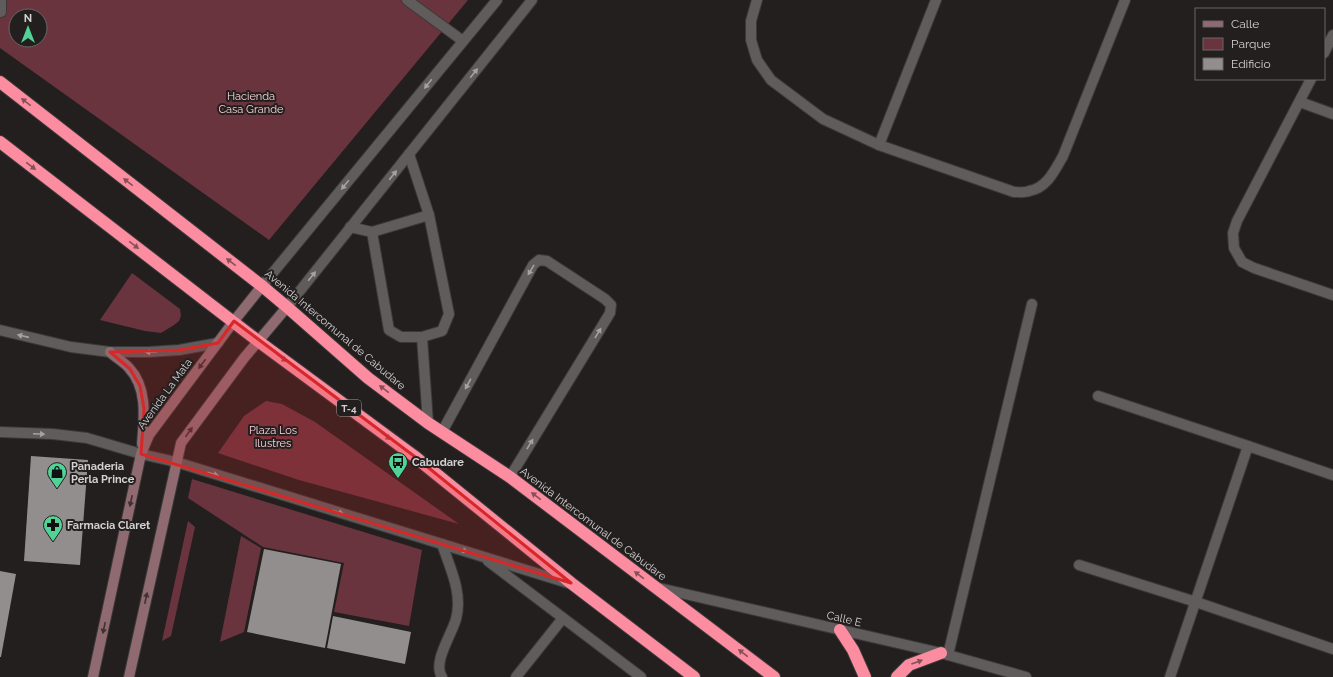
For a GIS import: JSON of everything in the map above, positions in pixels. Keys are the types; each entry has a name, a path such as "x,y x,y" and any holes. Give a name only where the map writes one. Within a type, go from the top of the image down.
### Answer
{"highway":[{"name":"Avenida Intercomunal de Cabudare","path":"0,82 262,286 368,378 442,432 510,477 774,677"},
{"name":"T-4","path":"0,142 258,341 414,456 571,583 694,677"},
{"path":"840,630 853,650 865,677"},
{"path":"897,677 909,665 944,654"}],"street":[{"path":"1,0 1,12"},
{"path":"407,0 464,41"},
{"path":"262,286 497,0"},
{"path":"129,677 181,443 244,358 288,307 532,0"},
{"path":"757,0 751,21 751,40 757,60 771,80 823,119 879,145 1014,192 1030,191 1046,183 1056,170 1063,156 1125,0"},
{"path":"879,145 936,0"},
{"path":"1325,51 1333,35"},
{"path":"1311,80 1238,221 1233,233 1234,248 1242,262 1254,268 1333,295"},
{"path":"1300,102 1333,114"},
{"path":"372,232 390,330 401,337 422,337 442,331 449,314 428,215 409,154"},
{"path":"350,228 372,232 428,215"},
{"path":"442,432 533,265 539,260 547,261 605,299 611,305 610,313 510,477"},
{"name":"Avenida La Mata","path":"93,677 141,454 149,435 262,286"},
{"path":"944,654 1032,304"},
{"path":"0,330 71,347 110,352 179,350 218,343"},
{"path":"422,337 428,422"},
{"path":"110,352 130,369 140,386 144,409 141,454"},
{"path":"1098,396 1333,475"},
{"path":"0,432 53,434 87,438 141,454 176,462 571,583"},
{"path":"1170,677 1248,446"},
{"path":"442,544 454,578 459,602 456,619 439,664 439,673 442,677"},
{"path":"481,556 641,677"},
{"path":"1079,565 1196,602 1333,649"},
{"name":"Calle E","path":"656,588 944,654 1026,677"},
{"path":"516,677 563,618"}],"highlighted area":[{"path":"234,321 414,456 571,583 141,454 144,409 140,386 130,369 110,352 179,350 218,343"}],"green space":[{"name":"Hacienda Casa Grande","path":"0,0 468,0 269,240 0,48"},
{"path":"132,273 180,309 181,316 179,321 161,333 145,331 100,320"},
{"name":"Plaza Los Ilustres","path":"266,401 282,404 315,422 459,524 299,480 218,453 244,416"},
{"path":"192,479 422,550 409,626 334,612 344,563 263,547 188,498"},
{"path":"188,521 195,527 171,636 162,641"},
{"path":"241,536 261,548 244,632 220,642"}],"building":[{"path":"31,456 88,460 80,565 24,561"},
{"path":"264,549 341,564 325,648 247,632"},
{"path":"0,571 16,574 1,657 0,657"},
{"path":"333,616 411,632 405,664 327,648"}],"place":[{"name":"Cabudare","path":"398,479"},
{"name":"Panaderia Perla Prince","path":"57,489"},
{"name":"Farmacia Claret","path":"53,542"}]}
